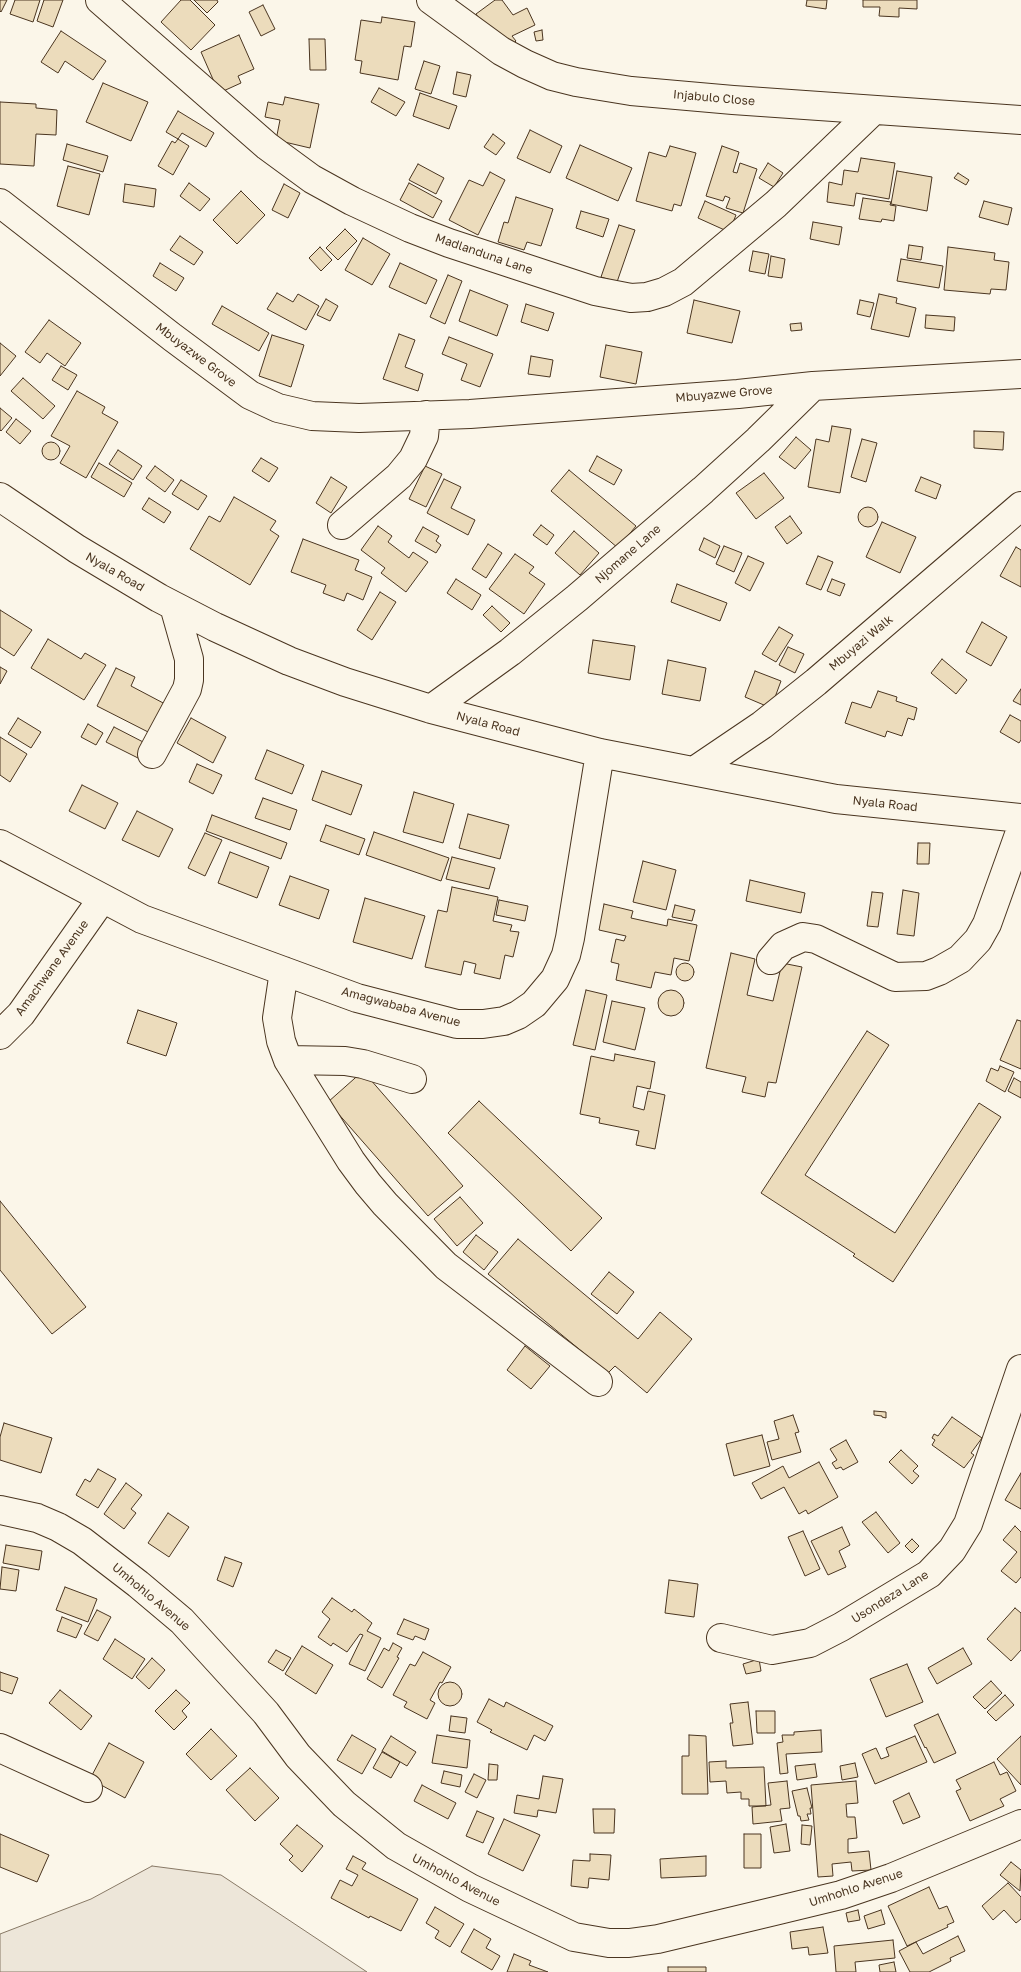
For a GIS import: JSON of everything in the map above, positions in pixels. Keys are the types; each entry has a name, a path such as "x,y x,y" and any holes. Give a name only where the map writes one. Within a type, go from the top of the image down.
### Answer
{"street":[{"name":"Madlanduna Lane","path":"100,0 267,146 312,179 352,201 410,228 449,243 595,291 631,298 647,297 664,292 683,282 776,204 874,110"},
{"name":"Injabulo Close","path":"431,0 501,51 552,76 576,82 631,91 1021,120"},
{"name":"Mbuyazwe Grove","path":"0,203 172,337 250,395 278,408 312,416 359,418 480,414 738,394 813,386 1021,374"},
{"name":"Njomane Lane","path":"430,709 510,652 577,598 703,490 813,386"},
{"path":"342,525 399,476 414,458 424,436 426,415"},
{"name":"Nyala Road","path":"0,497 77,550 174,606 290,662 344,682 430,709 600,753 836,799 1021,818"},
{"name":"Mbuyazi Walk","path":"694,771 736,744 800,694 1021,506"},
{"path":"152,754 189,680 189,659 174,606"},
{"name":"Amagwababa Avenue","path":"0,844 142,919 357,998 458,1024 483,1024 504,1020 534,1004 555,980 566,955 600,753"},
{"path":"771,960 783,946 803,937 816,939 895,977 926,976 939,971 960,959 978,940 987,924 1021,829"},
{"name":"Amachwane Avenue","path":"0,1035 21,1014 102,899"},
{"path":"284,971 277,1018 281,1041 288,1060 351,1161 385,1204 446,1266 598,1382"},
{"path":"288,1060 345,1061 363,1064 412,1079"},
{"name":"Usondeza Lane","path":"721,1638 741,1641 772,1650 810,1643 841,1627 929,1574 952,1550 968,1524 1021,1369"},
{"name":"Umhohlo Avenue","path":"0,1510 37,1518 58,1527 82,1541 182,1621 266,1713 305,1763 344,1804 396,1846 432,1868 501,1904 574,1937 609,1943 629,1943 666,1937 794,1907 891,1878 1021,1824"},
{"path":"0,1748 88,1788"}],"shaded area":[{"path":"152,1866 221,1875 367,1972 0,1972 0,1934 91,1899"}],"building":[{"path":"0,0 7,0 1,12 0,11"},
{"path":"15,0 40,0 33,22 10,14"},
{"path":"44,0 63,0 53,27 37,21"},
{"path":"181,0 190,0 215,25 191,50 161,22"},
{"path":"194,0 217,0 218,2 207,13"},
{"path":"495,0 502,0 513,15 527,8 535,25 512,36 516,41 507,50 486,29 476,14"},
{"path":"807,0 827,0 826,9 806,6"},
{"path":"863,0 917,0 917,9 899,8 899,17 879,16 880,7 863,7"},
{"path":"263,5 275,29 261,36 249,12"},
{"path":"382,17 415,22 411,47 404,46 398,80 360,73 362,61 355,60 361,20 381,23"},
{"path":"542,30 543,40 536,41 534,32"},
{"path":"61,31 106,61 93,80 65,61 58,73 41,62"},
{"path":"239,35 254,69 238,76 241,83 219,93 201,52"},
{"path":"309,39 325,39 326,70 310,70"},
{"path":"424,61 440,66 431,94 415,89"},
{"path":"457,72 471,75 466,97 453,94"},
{"path":"103,83 148,102 131,141 86,122"},
{"path":"379,88 405,102 396,116 371,102"},
{"path":"420,93 457,106 449,129 413,116"},
{"path":"285,97 319,104 310,148 276,140 280,120 265,117 268,102 283,105"},
{"path":"0,102 36,104 36,108 57,110 56,135 36,134 34,166 0,164"},
{"path":"178,111 214,133 206,147 182,133 178,139 166,132"},
{"path":"530,130 562,146 550,173 517,158"},
{"path":"493,134 505,143 496,155 484,147"},
{"path":"178,139 189,146 173,175 158,166 172,141 175,143"},
{"path":"67,144 108,156 103,172 63,160"},
{"path":"580,145 632,168 618,201 566,178"},
{"path":"670,146 696,153 681,206 674,204 672,211 636,201 649,152 666,157"},
{"path":"722,146 739,152 733,172 737,173 740,163 757,169 743,213 726,208 730,198 725,196 723,201 706,196"},
{"path":"861,158 895,163 889,199 856,193 854,206 827,202 829,182 842,185 844,170 858,172"},
{"path":"768,163 783,173 774,187 759,178"},
{"path":"418,164 444,178 436,194 409,180"},
{"path":"68,166 100,174 89,215 57,206"},
{"path":"897,171 932,177 927,211 891,204"},
{"path":"490,172 505,180 478,235 449,220 469,180 483,186"},
{"path":"958,173 969,180 966,185 954,178"},
{"path":"189,183 210,199 200,211 180,196"},
{"path":"409,183 442,201 433,218 400,200"},
{"path":"125,184 156,189 154,207 123,202"},
{"path":"284,184 300,193 288,218 272,210"},
{"path":"241,191 265,215 237,244 213,220"},
{"path":"516,197 553,209 541,246 527,242 524,250 498,242 504,222 508,223"},
{"path":"863,198 891,202 890,205 896,206 894,221 882,219 881,222 859,219"},
{"path":"705,201 736,215 729,232 698,218"},
{"path":"984,201 1012,208 1008,225 979,217"},
{"path":"581,211 609,219 603,237 576,228"},
{"path":"813,222 842,227 839,245 810,239"},
{"path":"619,225 635,230 617,282 601,277"},
{"path":"345,229 357,241 338,260 326,248"},
{"path":"180,236 203,252 194,265 170,250"},
{"path":"363,238 390,254 372,285 345,270"},
{"path":"909,245 923,247 921,260 907,258"},
{"path":"320,247 332,260 321,271 309,258"},
{"path":"948,247 995,253 994,260 1009,262 1006,290 991,289 990,294 944,290"},
{"path":"753,251 769,254 765,274 749,271"},
{"path":"771,256 785,259 782,278 768,276"},
{"path":"901,259 943,266 939,288 897,281"},
{"path":"160,263 184,278 176,291 153,276"},
{"path":"400,263 437,280 426,304 389,287"},
{"path":"448,275 462,281 445,324 430,317"},
{"path":"470,290 508,305 497,336 459,321"},
{"path":"277,293 293,302 298,294 319,306 306,330 267,309"},
{"path":"879,294 897,298 896,303 916,308 909,337 871,329"},
{"path":"326,299 338,306 330,321 317,315"},
{"path":"694,300 740,311 732,343 687,333"},
{"path":"860,300 874,303 870,317 857,314"},
{"path":"526,304 554,313 548,331 521,322"},
{"path":"222,306 269,333 259,351 212,324"},
{"path":"926,315 955,317 954,331 925,328"},
{"path":"49,320 81,343 65,366 47,353 40,363 25,352"},
{"path":"801,323 802,330 791,331 790,324"},
{"path":"399,334 415,340 405,367 423,374 418,391 383,379"},
{"path":"272,335 304,345 291,387 259,376"},
{"path":"449,337 493,354 480,387 461,380 467,364 442,354"},
{"path":"0,343 16,356 0,376"},
{"path":"606,345 642,352 636,384 600,377"},
{"path":"531,356 553,360 550,377 528,374"},
{"path":"61,366 77,375 68,390 52,380"},
{"path":"23,378 55,406 43,419 11,391"},
{"path":"77,391 105,407 102,413 118,422 86,478 60,463 70,446 51,436"},
{"path":"0,408 12,418 1,431 0,430"},
{"path":"16,419 31,431 20,444 6,432"},
{"path":"832,426 851,429 840,493 808,487 816,439 829,442"},
{"path":"974,431 1004,432 1003,450 974,448"},
{"path":"796,437 811,450 795,469 779,457"},
{"path":"862,439 877,443 866,482 851,477"},
{"path":"51,442 57,445 60,451 57,457 51,460 45,457 42,451 45,445"},
{"path":"118,450 142,466 133,480 109,464"},
{"path":"597,456 622,470 614,485 589,471"},
{"path":"261,458 278,468 269,482 252,471"},
{"path":"99,463 132,483 124,497 91,477"},
{"path":"155,466 174,480 165,492 146,478"},
{"path":"425,466 442,474 426,507 409,499"},
{"path":"569,470 636,526 618,548 551,491"},
{"path":"764,473 784,498 756,519 736,493"},
{"path":"331,477 347,487 331,513 316,503"},
{"path":"921,477 941,485 936,499 915,491"},
{"path":"444,479 461,487 451,508 475,520 468,535 427,513"},
{"path":"181,480 207,496 198,510 172,494"},
{"path":"234,497 276,521 270,530 279,536 250,585 190,549 209,516 220,522"},
{"path":"149,498 171,512 164,523 142,509"},
{"path":"868,507 875,510 878,517 875,524 868,527 861,524 858,517 861,510"},
{"path":"790,516 802,533 787,544 775,527"},
{"path":"882,522 916,537 900,573 866,557"},
{"path":"541,525 554,535 547,545 533,535"},
{"path":"378,526 392,536 388,542 409,558 413,552 428,562 406,592 381,573 385,568 361,550"},
{"path":"423,527 439,536 436,541 441,545 436,553 415,541"},
{"path":"574,531 599,553 580,575 555,553"},
{"path":"704,538 720,546 715,558 699,550"},
{"path":"303,539 359,560 355,570 372,577 363,600 347,593 344,601 323,593 326,585 291,572"},
{"path":"488,544 502,553 486,578 472,569"},
{"path":"724,546 742,553 734,572 716,564"},
{"path":"1016,547 1021,550 1021,587 1000,576"},
{"path":"515,554 534,567 529,573 545,584 524,614 489,589"},
{"path":"748,556 764,563 750,591 735,583"},
{"path":"818,556 833,562 821,590 806,584"},
{"path":"456,579 481,595 472,610 447,593"},
{"path":"832,579 845,584 840,596 827,591"},
{"path":"677,584 727,603 720,621 671,602"},
{"path":"380,592 396,602 372,640 357,630"},
{"path":"492,606 510,623 501,632 483,615"},
{"path":"0,610 32,630 14,656 0,647"},
{"path":"982,622 1007,637 991,666 966,652"},
{"path":"779,627 793,635 776,662 762,654"},
{"path":"48,639 81,659 85,653 106,665 84,700 31,668"},
{"path":"593,640 635,646 630,680 588,673"},
{"path":"788,647 804,654 795,673 779,665"},
{"path":"942,659 967,680 956,694 931,673"},
{"path":"668,660 706,668 700,701 662,694"},
{"path":"0,667 7,671 0,684"},
{"path":"116,668 135,677 131,686 167,705 152,734 97,706"},
{"path":"755,671 781,681 771,708 745,697"},
{"path":"1021,689 1021,705 1013,701"},
{"path":"878,691 897,697 896,701 917,708 914,720 908,718 902,736 887,731 885,737 845,723 852,702 871,708"},
{"path":"1010,715 1021,721 1021,740 1019,743 1000,732"},
{"path":"18,718 41,732 31,748 8,734"},
{"path":"191,718 226,737 213,763 177,743"},
{"path":"88,724 103,733 96,745 81,737"},
{"path":"114,727 147,744 140,759 106,742"},
{"path":"0,737 27,754 10,782 0,775"},
{"path":"267,750 304,765 292,794 255,779"},
{"path":"197,764 222,775 213,794 189,782"},
{"path":"322,771 362,785 351,815 312,800"},
{"path":"82,785 118,803 105,829 69,811"},
{"path":"414,792 454,804 443,843 403,832"},
{"path":"263,798 297,810 290,830 255,818"},
{"path":"137,811 173,829 159,857 122,840"},
{"path":"468,814 509,825 500,859 459,848"},
{"path":"212,815 287,843 281,859 206,831"},
{"path":"326,825 365,839 359,855 320,841"},
{"path":"374,832 449,858 441,881 366,855"},
{"path":"205,833 222,840 205,876 188,868"},
{"path":"918,843 930,843 929,864 917,864"},
{"path":"230,852 269,867 257,898 218,883"},
{"path":"452,857 495,868 489,889 446,879"},
{"path":"643,861 676,870 666,910 633,902"},
{"path":"290,876 329,890 319,919 279,905"},
{"path":"750,880 805,893 801,913 746,901"},
{"path":"452,887 498,897 493,921 512,925 510,931 519,932 513,957 505,955 500,979 474,973 476,964 464,961 461,975 425,967 438,910 447,912"},
{"path":"903,890 919,893 914,936 897,934"},
{"path":"872,892 883,893 878,927 867,926"},
{"path":"365,898 425,916 412,959 353,942"},
{"path":"499,900 528,906 525,921 496,915"},
{"path":"604,904 633,911 631,918 667,926 668,919 697,925 689,961 674,958 671,975 655,972 651,988 616,980 619,964 611,962 616,939 624,941 626,936 599,930"},
{"path":"675,905 695,910 692,921 672,917"},
{"path":"731,953 755,959 747,995 773,1001 782,963 802,967 776,1083 768,1082 765,1097 742,1092 746,1077 706,1068"},
{"path":"685,963 691,966 694,972 691,978 685,981 679,978 676,972 679,966"},
{"path":"586,990 607,995 595,1050 573,1045"},
{"path":"671,990 680,994 684,1003 680,1012 671,1016 662,1012 658,1003 662,994"},
{"path":"612,1001 645,1008 635,1050 603,1042"},
{"path":"138,1010 177,1023 166,1056 127,1043"},
{"path":"1017,1020 1021,1021 1021,1069 1000,1060"},
{"path":"867,1031 889,1045 805,1175 895,1233 979,1103 1001,1117 893,1282 853,1256 855,1254 761,1193"},
{"path":"615,1054 655,1062 650,1089 637,1086 633,1107 644,1110 648,1091 665,1095 655,1149 636,1145 639,1131 599,1123 600,1118 580,1114 591,1056 614,1061"},
{"path":"1000,1066 1014,1072 1005,1092 986,1081 991,1068 998,1071"},
{"path":"363,1071 463,1186 428,1216 328,1102"},
{"path":"1014,1078 1021,1082 1021,1098 1008,1091"},
{"path":"479,1101 602,1218 571,1251 448,1133"},
{"path":"460,1197 483,1223 457,1246 434,1219"},
{"path":"0,1201 86,1307 52,1334 0,1270"},
{"path":"476,1235 498,1252 484,1270 463,1252"},
{"path":"518,1239 638,1339 660,1312 692,1339 647,1393 615,1366 608,1373 488,1274"},
{"path":"609,1272 634,1292 617,1314 591,1294"},
{"path":"525,1346 550,1366 531,1389 507,1370"},
{"path":"874,1411 886,1412 886,1418 874,1415"},
{"path":"793,1415 799,1432 795,1433 801,1452 772,1460 767,1442 779,1439 774,1421"},
{"path":"952,1417 982,1438 971,1453 974,1455 964,1468 932,1445 935,1440 932,1438 934,1434 938,1436"},
{"path":"4,1423 52,1438 41,1473 0,1460 0,1437"},
{"path":"762,1435 770,1466 734,1476 726,1444"},
{"path":"846,1440 858,1462 843,1470 841,1467 836,1469 832,1463 837,1460 830,1449"},
{"path":"901,1450 918,1466 913,1471 919,1476 912,1484 889,1462"},
{"path":"819,1462 838,1497 808,1514 806,1510 799,1514 784,1487 761,1499 752,1483 783,1466 789,1478"},
{"path":"98,1469 116,1479 98,1508 76,1495 85,1479 90,1482"},
{"path":"1021,1473 1021,1509 1005,1500"},
{"path":"126,1483 142,1495 131,1509 136,1513 124,1529 104,1514"},
{"path":"876,1512 900,1543 888,1553 862,1522"},
{"path":"168,1513 189,1527 169,1557 148,1543"},
{"path":"1015,1526 1021,1532 1021,1577 1016,1583 1001,1571 1017,1552 1003,1540"},
{"path":"842,1527 850,1545 839,1551 846,1567 828,1575 811,1541"},
{"path":"803,1531 820,1569 805,1576 788,1537"},
{"path":"912,1539 919,1546 912,1553 905,1546"},
{"path":"6,1545 42,1551 39,1570 3,1563"},
{"path":"225,1557 242,1563 233,1587 217,1580"},
{"path":"2,1567 19,1570 16,1591 0,1589"},
{"path":"669,1580 698,1584 694,1617 665,1613"},
{"path":"65,1587 97,1599 88,1622 56,1610"},
{"path":"332,1598 352,1612 354,1609 372,1623 367,1631 381,1638 365,1671 349,1664 363,1635 360,1634 347,1652 333,1643 331,1646 318,1637 330,1619 322,1612"},
{"path":"1015,1608 1021,1613 1021,1650 1011,1661 987,1639"},
{"path":"97,1610 111,1617 98,1641 84,1634"},
{"path":"62,1617 82,1625 76,1638 57,1631"},
{"path":"404,1619 429,1629 425,1640 415,1636 413,1640 397,1634"},
{"path":"115,1639 145,1659 132,1679 103,1659"},
{"path":"393,1643 402,1648 397,1657 399,1658 382,1688 367,1679 384,1648 389,1651"},
{"path":"302,1646 333,1665 316,1694 285,1674"},
{"path":"963,1648 972,1664 937,1684 928,1668"},
{"path":"276,1650 291,1658 283,1671 268,1662"},
{"path":"423,1652 451,1667 430,1700 435,1703 427,1719 404,1707 407,1702 393,1695 410,1664 415,1666"},
{"path":"152,1658 165,1670 149,1689 136,1677"},
{"path":"759,1659 761,1671 746,1674 743,1664"},
{"path":"907,1664 923,1702 886,1717 870,1679"},
{"path":"0,1672 18,1678 12,1694 0,1690"},
{"path":"991,1681 1002,1693 985,1709 973,1697"},
{"path":"450,1682 458,1686 462,1694 458,1702 450,1706 442,1702 438,1694 442,1686"},
{"path":"60,1690 92,1716 81,1730 49,1703"},
{"path":"176,1690 190,1703 182,1711 187,1717 174,1730 155,1711"},
{"path":"1005,1695 1014,1705 996,1721 987,1712"},
{"path":"489,1699 504,1707 506,1702 553,1726 545,1741 534,1735 527,1750 490,1732 492,1730 477,1722"},
{"path":"748,1702 753,1744 733,1746 730,1723 733,1723 730,1704"},
{"path":"756,1711 775,1711 775,1733 757,1733"},
{"path":"938,1714 956,1753 934,1763 914,1725"},
{"path":"451,1716 467,1718 465,1733 449,1731"},
{"path":"211,1729 237,1756 211,1780 186,1754"},
{"path":"821,1730 822,1752 786,1754 788,1773 780,1774 777,1743 783,1742 782,1735 794,1735 794,1732"},
{"path":"352,1735 376,1749 362,1774 337,1760"},
{"path":"437,1735 470,1740 467,1768 432,1763"},
{"path":"689,1735 706,1736 708,1794 682,1794 682,1756 689,1756"},
{"path":"391,1736 416,1752 407,1766 382,1751"},
{"path":"915,1736 927,1762 875,1784 862,1754 876,1748 881,1759 889,1756 886,1748"},
{"path":"1021,1736 1021,1785 997,1759"},
{"path":"109,1743 144,1762 125,1798 90,1779"},
{"path":"382,1752 400,1762 391,1778 373,1768"},
{"path":"726,1761 726,1768 764,1767 766,1806 749,1806 749,1799 741,1799 741,1792 727,1793 726,1781 710,1782 709,1762"},
{"path":"994,1762 1000,1775 1007,1772 1016,1791 1000,1799 1004,1806 970,1821 956,1791 961,1789 956,1780"},
{"path":"855,1763 858,1777 842,1780 840,1766"},
{"path":"489,1764 498,1765 497,1780 488,1780"},
{"path":"815,1764 817,1777 797,1780 795,1766"},
{"path":"250,1768 279,1798 255,1821 226,1790"},
{"path":"444,1771 462,1775 460,1787 441,1783"},
{"path":"474,1774 486,1780 477,1798 465,1792"},
{"path":"543,1776 563,1779 556,1813 538,1810 537,1817 514,1813 517,1795 539,1799"},
{"path":"787,1781 790,1808 780,1809 782,1821 753,1824 752,1807 771,1805 768,1783"},
{"path":"856,1781 858,1803 846,1804 847,1817 855,1817 857,1838 848,1839 848,1853 869,1851 871,1870 852,1871 851,1862 832,1864 833,1876 818,1877 811,1785"},
{"path":"422,1785 456,1803 448,1819 414,1801"},
{"path":"807,1788 812,1808 810,1808 811,1814 807,1814 809,1820 801,1821 792,1791"},
{"path":"909,1793 920,1817 903,1824 893,1801"},
{"path":"593,1809 615,1809 614,1833 594,1833"},
{"path":"477,1811 494,1818 483,1843 466,1836"},
{"path":"504,1819 540,1835 523,1871 488,1854"},
{"path":"786,1824 790,1851 774,1853 770,1827"},
{"path":"297,1825 323,1846 302,1872 289,1860 293,1856 280,1844"},
{"path":"802,1825 812,1826 810,1845 801,1844"},
{"path":"0,1834 49,1855 37,1882 0,1867"},
{"path":"744,1834 761,1834 761,1868 744,1868"},
{"path":"590,1854 611,1855 609,1880 589,1878 588,1888 571,1886 573,1860 590,1861"},
{"path":"353,1856 366,1863 362,1869 418,1899 401,1931 370,1916 369,1918 331,1898 340,1880 352,1886 358,1875 346,1869"},
{"path":"706,1856 706,1876 661,1878 660,1859"},
{"path":"1011,1862 1021,1870 1020,1891 1000,1875"},
{"path":"1008,1883 1021,1897 1021,1919 1016,1923 1004,1910 993,1920 982,1906"},
{"path":"929,1887 939,1909 947,1906 954,1922 947,1925 948,1927 907,1946 888,1906"},
{"path":"435,1907 464,1924 450,1947 435,1938 439,1931 426,1923"},
{"path":"858,1910 860,1920 848,1922 846,1913"},
{"path":"881,1910 885,1924 868,1929 864,1916"},
{"path":"823,1927 828,1953 809,1955 808,1947 792,1949 790,1932"},
{"path":"474,1929 491,1939 486,1948 500,1956 492,1970 461,1952"},
{"path":"958,1936 965,1951 950,1958 951,1961 929,1972 910,1972 899,1951 916,1942 923,1954"},
{"path":"893,1940 895,1958 855,1962 856,1972 836,1972 834,1946"},
{"path":"514,1954 531,1961 529,1965 548,1972 507,1972"},
{"path":"894,1962 896,1972 880,1972 879,1965"},
{"path":"668,1967 706,1967 706,1972 668,1972"}]}
